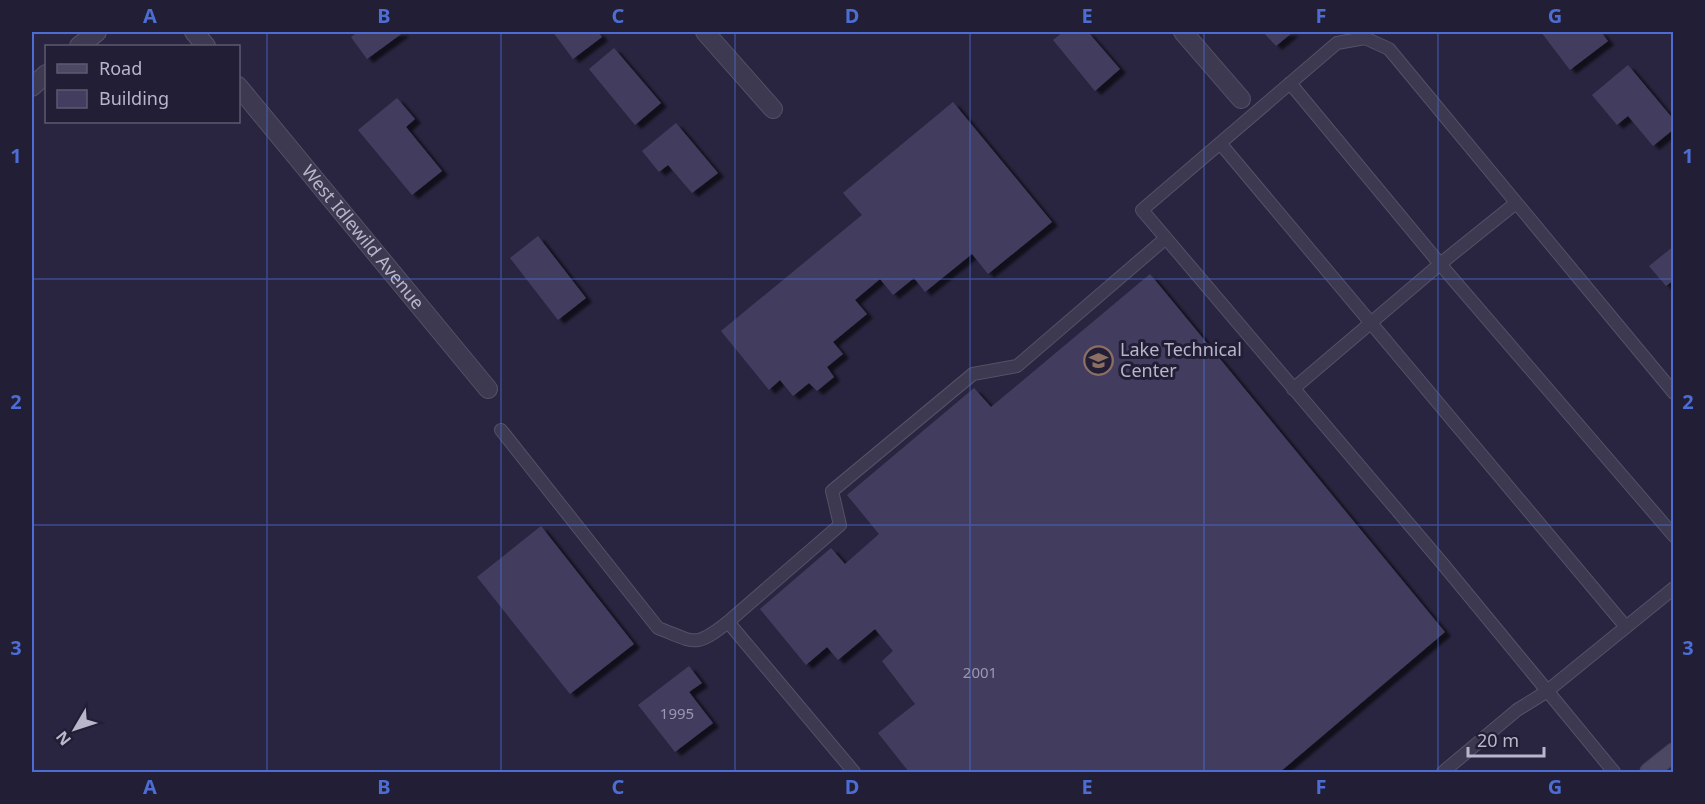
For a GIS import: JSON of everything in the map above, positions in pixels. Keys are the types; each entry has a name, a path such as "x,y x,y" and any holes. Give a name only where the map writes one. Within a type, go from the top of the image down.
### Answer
{"street":[{"path":"81,45 97,32"},
{"path":"194,32 205,45"},
{"path":"705,32 773,109"},
{"path":"1183,32 1241,99"},
{"path":"32,87 45,75"},
{"name":"West Idlewild Avenue","path":"240,88 488,389"},
{"path":"1649,772 1674,752"}],"lane":[{"path":"1614,772 1442,563 1142,210 1337,43 1365,39 1389,49 1674,393"},
{"path":"1290,83 1440,264 1674,536"},
{"path":"1220,143 1626,627"},
{"path":"1293,389 1440,264 1516,203"},
{"path":"501,430 658,628 693,642 706,639 840,525 832,491 973,374 1017,366 1166,238"},
{"path":"1443,772 1517,710 1546,692 1674,588"},
{"path":"728,622 854,772"}],"building":[{"path":"358,32 404,32 367,59 351,37"},
{"path":"553,32 598,32 602,37 573,59"},
{"path":"1063,32 1088,32 1120,69 1095,91 1053,40"},
{"path":"1263,32 1293,32 1276,46"},
{"path":"1541,32 1601,32 1608,41 1570,70"},
{"path":"614,48 661,103 635,125 589,69"},
{"path":"1628,65 1674,120 1674,129 1653,146 1628,116 1617,125 1592,95"},
{"path":"397,98 415,119 406,127 442,171 412,195 358,130"},
{"path":"953,102 1052,222 988,274 972,254 925,292 914,278 893,295 880,279 855,300 867,314 833,342 843,354 827,367 834,377 817,391 809,383 793,396 780,380 769,390 721,331 862,215 843,193"},
{"path":"676,123 718,173 692,193 668,165 659,172 642,151"},
{"path":"538,236 586,298 558,320 510,258"},
{"path":"1674,246 1674,280 1666,286 1649,266"},
{"path":"1150,274 1445,632 1280,772 909,772 878,733 915,704 882,661 893,651 875,629 838,660 827,647 806,665 760,609 831,548 845,564 879,534 847,495 974,388 991,407"},
{"path":"541,526 634,644 570,694 477,577"},
{"path":"689,666 702,683 689,692 713,723 675,752 638,705"}],"place":[{"name":"Lake Technical Center","path":"1099,360"}]}
